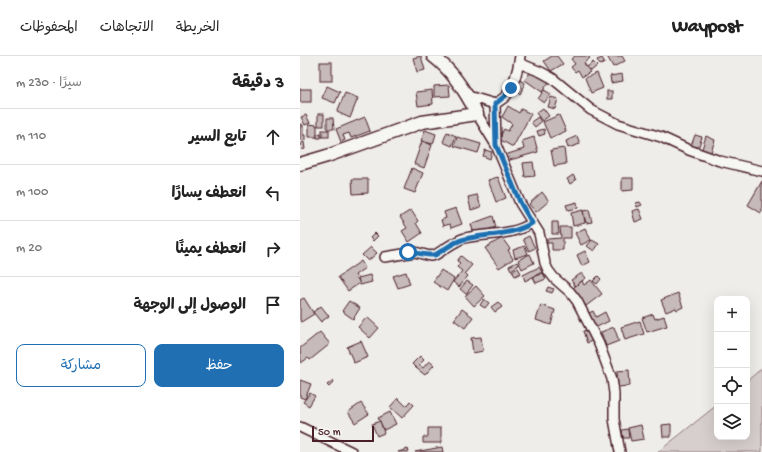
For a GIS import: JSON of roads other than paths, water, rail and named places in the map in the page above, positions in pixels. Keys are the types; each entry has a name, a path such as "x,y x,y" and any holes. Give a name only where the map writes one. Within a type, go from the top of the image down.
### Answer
{"street":[{"path":"433,56 450,71 468,96 496,145 520,202 539,233 545,263 548,270 577,301 599,344 609,367 614,393 614,419 620,452"},
{"path":"495,104 505,96 511,88 519,59 552,78 591,110 618,124 661,136 689,150 720,161 762,171"},
{"path":"468,96 495,104"},
{"path":"495,104 496,145"},
{"path":"300,164 327,156 422,122 477,114"},
{"path":"385,257 415,252 430,256 435,255 464,239 518,231 532,223"},
{"path":"300,427 352,452"}]}
